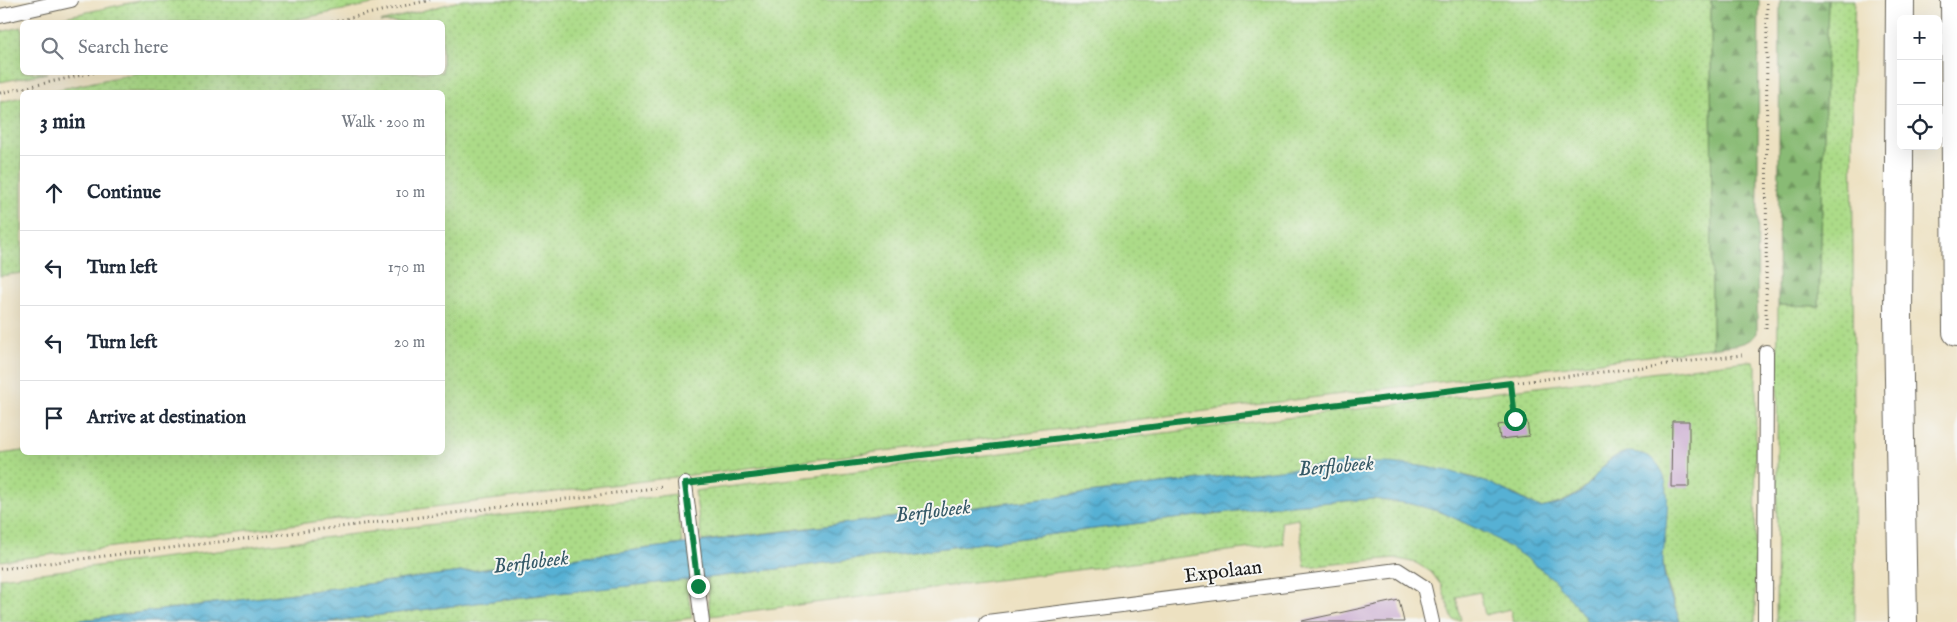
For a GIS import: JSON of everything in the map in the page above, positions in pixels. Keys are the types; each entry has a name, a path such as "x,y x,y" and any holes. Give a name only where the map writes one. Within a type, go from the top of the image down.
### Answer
{"highway":[{"path":"1900,0 1898,318 1903,622"},
{"path":"1955,0 1957,332"}],"lane":[{"path":"0,16 71,0"},
{"path":"1765,622 1766,352"},
{"path":"685,484 702,622"},
{"name":"Expolaan","path":"987,622 1398,570 1424,587 1432,622"}],"path":[{"path":"341,20 430,0"},
{"path":"0,569 1766,352 1768,0"},
{"path":"0,93 82,75"},
{"path":"1511,383 1515,419"}],"green space":[{"path":"143,0 392,0 294,20 50,20"},
{"path":"463,0 1711,0 1712,348 0,561 0,454 20,451 20,455 445,455 445,90 56,90 128,75 445,75 445,20 388,20"},
{"path":"1711,0 1759,0 1757,333 1748,341 1736,345 1712,348"},
{"path":"1780,0 1828,0 1819,306 1778,305"},
{"path":"1828,0 1855,0 1852,67 1855,622 1776,622 1778,305 1819,306"},
{"path":"20,27 20,75 37,75 0,82 0,32"},
{"path":"20,97 20,273 0,276 0,102"},
{"path":"1747,361 1753,362 1756,366 1755,622 1680,622 1666,579 1663,562 1620,454 1607,462 1586,486 1574,495 1562,502 1540,508 1514,494 1472,477 1420,466 1371,463 1233,475 702,541 695,491"},
{"path":"676,494 682,544 65,622 0,622 0,578"},
{"path":"1373,499 1407,503 1433,509 1462,520 1504,542 1524,555 1560,586 1576,603 1588,622 1513,622 1510,609 1485,615 1480,592 1456,597 1461,620 1453,620 1441,585 1431,572 1416,563 1395,558 1305,567 1298,519 1281,522 1284,544 710,616 707,578 1276,506"},
{"path":"686,579 692,618 660,622 327,622 531,596"}],"water":[{"name":"Berflobeek","path":"1627,452 1645,455 1658,464 1664,477 1667,494 1667,512 1663,570 1680,622 1588,622 1552,578 1523,556 1490,535 1441,512 1412,504 1373,499 1276,506 707,578 531,596 327,622 65,622 1233,475 1347,463 1386,463 1449,471 1492,484 1540,508 1570,499 1586,487 1608,461"}],"building":[{"path":"1527,421 1529,436 1500,439 1498,425"},
{"path":"1672,421 1689,421 1689,487 1671,487"},
{"path":"1399,600 1404,622 1302,622 1302,621"}],"route":[{"path":"698,586 685,484 1511,383 1515,419"}]}
